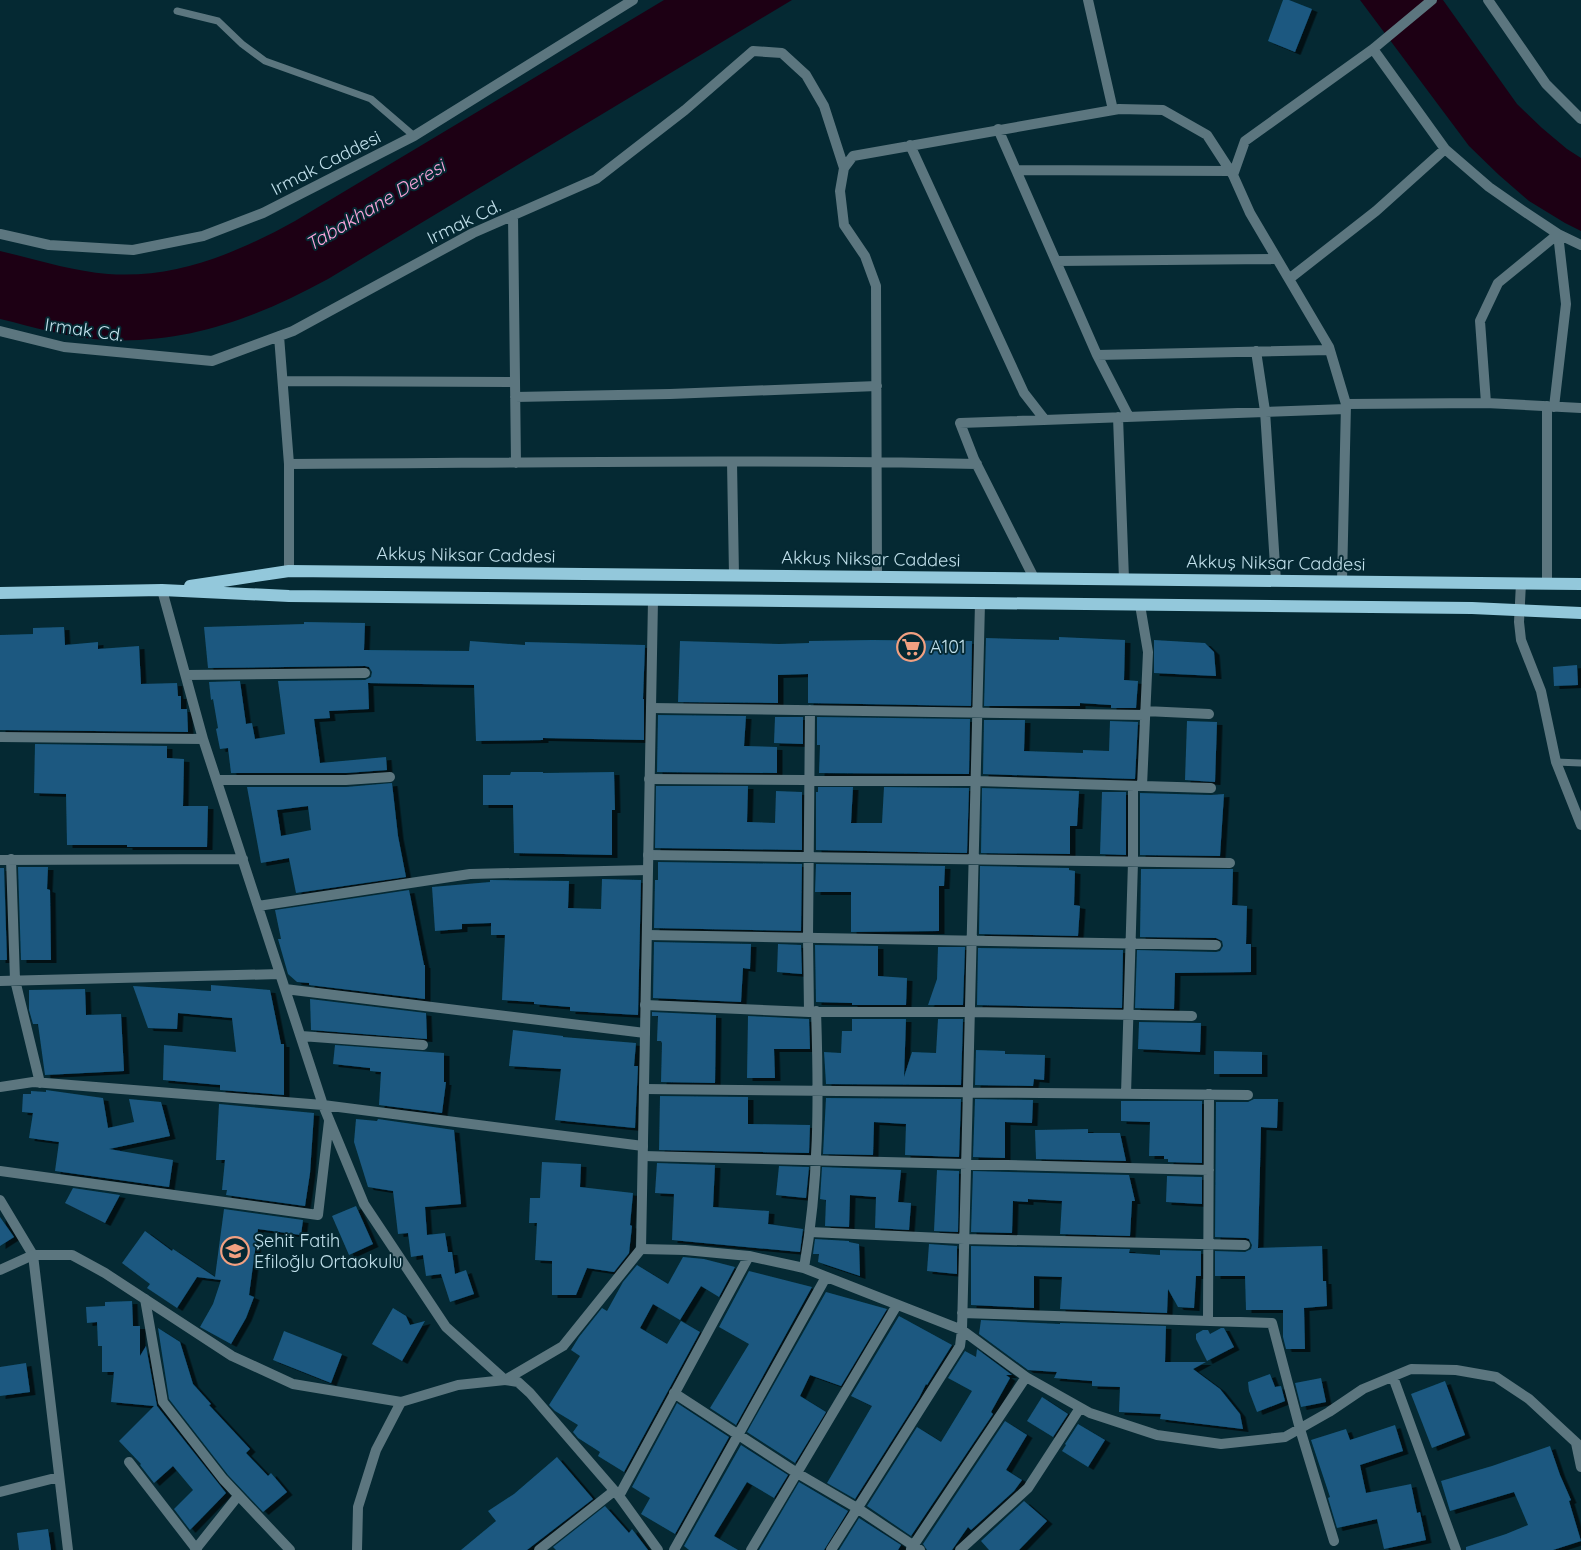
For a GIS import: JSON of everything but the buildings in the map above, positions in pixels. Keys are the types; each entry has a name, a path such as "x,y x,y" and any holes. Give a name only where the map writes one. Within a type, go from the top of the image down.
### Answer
{"main road":[{"name":"Akkuş Niksar Caddesi","path":"162,590 289,571 1581,584"},
{"name":"Akkuş Niksar Caddesi","path":"0,593 162,590 289,596 1519,609 1581,612"}],"street":[{"name":"Irmak Caddesi","path":"0,234 49,245 133,250 203,236 263,213 414,136 634,0"},
{"path":"1088,0 1113,110"},
{"path":"1232,173 1245,141 1373,50 1432,0"},
{"path":"1488,0 1546,84 1581,120"},
{"path":"1373,50 1444,149 1489,187 1558,234 1581,244"},
{"name":"Irmak Cd.","path":"0,332 64,347 212,361 293,331 473,232 596,179 685,110 753,51 782,53 806,75 824,106 844,168"},
{"path":"876,577 876,286 864,256 844,225 840,191 844,168 853,156 998,129 1113,110 1163,110 1207,135 1232,173 1250,213 1330,350 1346,406 1342,581"},
{"path":"998,129 1097,354 1129,417"},
{"path":"910,145 1024,392 1045,420"},
{"path":"1289,279 1376,211 1444,149"},
{"path":"1016,170 1232,173"},
{"path":"513,215 516,463"},
{"path":"1486,403 1480,321 1498,283 1558,234"},
{"path":"1547,583 1550,407 1566,304 1558,234"},
{"path":"1056,261 1277,259"},
{"path":"279,336 289,464 289,571"},
{"path":"1097,354 1330,350"},
{"path":"1256,351 1265,412 1276,581"},
{"path":"283,381 515,382"},
{"path":"515,397 670,394 877,386"},
{"path":"1034,578 977,464 960,423 1265,412 1346,406 1486,403 1581,408"},
{"path":"1118,417 1124,579"},
{"path":"732,462 734,575"},
{"path":"289,464 877,462 977,464"},
{"path":"1521,583 1519,609 1521,640 1540,691 1556,762 1581,825"},
{"path":"162,590 204,739 323,1105 364,1204 446,1327 505,1380"},
{"path":"505,1380 563,1346 641,1249 652,600"},
{"path":"831,1550 960,1346 962,1330 980,604"},
{"path":"1126,1094 1133,862 1148,652 1140,605"},
{"path":"186,675 365,673"},
{"path":"651,708 1209,714"},
{"path":"804,1268 810,1232 817,1161 818,1090 808,938 810,710"},
{"path":"0,737 204,739"},
{"path":"217,780 346,780 390,777"},
{"path":"650,779 976,782 1211,788"},
{"path":"648,855 1230,863"},
{"path":"40,1083 15,980 5,860 243,859"},
{"path":"258,906 470,874 648,870"},
{"path":"647,935 1216,945"},
{"path":"0,981 280,974"},
{"path":"285,989 645,1033"},
{"path":"645,1005 812,1012 970,1012 1192,1016"},
{"path":"301,1036 423,1045"},
{"path":"0,1087 33,1082 323,1105 643,1151 817,1161 1209,1170"},
{"path":"644,1089 1248,1095"},
{"path":"1208,1321 1209,1094"},
{"path":"0,1171 318,1215 329,1119"},
{"path":"0,1200 33,1255 68,1550"},
{"path":"810,1232 964,1239 1245,1245"},
{"path":"641,1249 685,1250 748,1256 804,1268 962,1330 1026,1376 1090,1414 1157,1435 1220,1444 1285,1437 1329,1412 1363,1389 1411,1369 1456,1370 1496,1377 1528,1399 1578,1445 1581,1467"},
{"path":"0,1270 33,1255 72,1255 105,1273 232,1356 293,1384 400,1402 458,1385 505,1380 518,1382 530,1393 616,1493 658,1550"},
{"path":"539,1550 616,1493 674,1393 748,1256"},
{"path":"674,1550 826,1278"},
{"path":"145,1299 163,1402 223,1479 290,1550"},
{"path":"751,1550 897,1305"},
{"path":"962,1313 1272,1323 1300,1429 1334,1541"},
{"path":"674,1393 797,1473 858,1508 915,1548 1026,1376"},
{"path":"1393,1376 1456,1550"},
{"path":"357,1550 358,1507 376,1450 400,1402"},
{"path":"960,1550 1028,1488 1080,1408"},
{"path":"129,1462 196,1550 238,1496"},
{"path":"0,1492 59,1477"}],"lane":[{"path":"177,11 218,21 242,44 265,61 372,99 414,136"},
{"path":"1556,762 1581,763"}],"water":[{"name":"Tabakhane Deresi","path":"664,0 792,0 328,279 274,306 220,326 193,333 135,340 104,340 78,337 0,319 0,251 80,270 108,274 158,272 182,268 228,253 295,221"},
{"path":"1360,0 1443,0 1517,104 1542,128 1581,158 1581,231 1529,201 1469,146"}],"place":[{"name":"A101","path":"911,647"},
{"name":"Şehit Fatih Efiloğlu Ortaokulu","path":"235,1251"}]}
